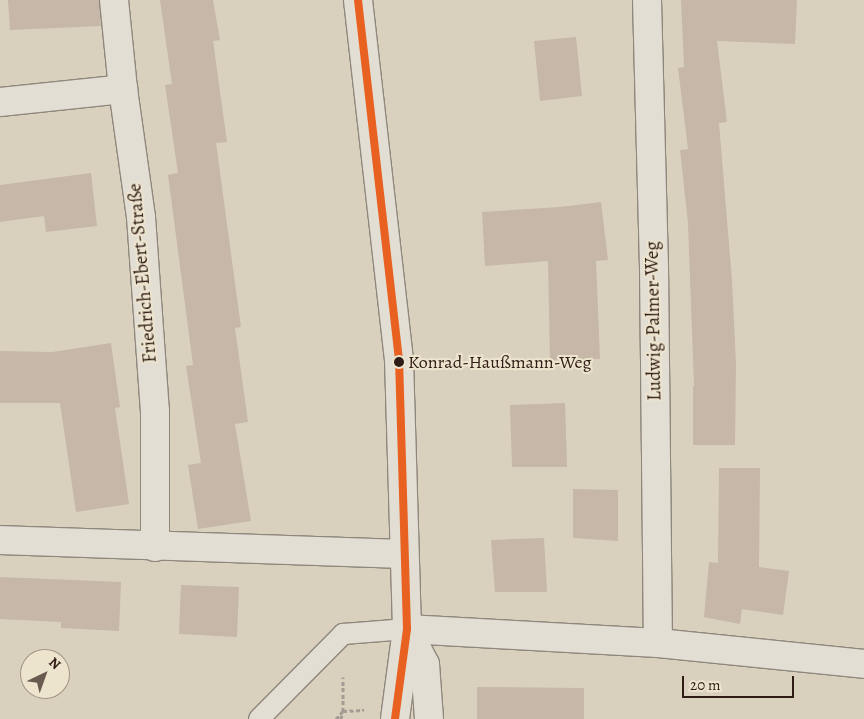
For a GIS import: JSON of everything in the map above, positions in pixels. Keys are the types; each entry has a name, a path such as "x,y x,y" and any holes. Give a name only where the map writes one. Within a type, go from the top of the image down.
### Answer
{"street":[{"name":"Friedrich-Ebert-Straße","path":"114,0 123,89 141,217 155,411 156,547"},
{"path":"358,0 399,359 407,629 395,719"},
{"name":"Ludwig-Palmer-Weg","path":"647,0 654,266 658,643"},
{"path":"0,102 123,89"},
{"path":"0,540 156,547 404,554"},
{"path":"407,629 658,643 864,664"},
{"path":"407,629 425,664 428,719"}],"lane":[{"path":"260,719 344,634 407,629"}],"building":[{"path":"8,0 99,0 101,26 10,30"},
{"path":"160,0 213,0 220,40 213,41 227,142 216,143 241,327 235,328 248,422 235,424 251,521 198,529 188,465 201,463 186,366 193,365 168,175 178,173 165,85 172,84"},
{"path":"681,0 797,0 795,44 717,41 727,122 719,123 732,280 736,364 735,445 693,445 694,386 688,223 680,150 688,149 678,68 684,67"},
{"path":"576,37 582,96 540,101 534,41"},
{"path":"91,173 97,226 46,232 44,216 0,222 0,185"},
{"path":"601,202 608,260 596,261 600,359 550,360 548,261 485,266 482,212 560,207"},
{"path":"111,343 120,407 115,408 129,504 76,512 60,403 0,403 0,351 52,352"},
{"path":"565,403 567,467 512,467 510,405"},
{"path":"719,468 760,468 759,567 789,571 783,615 742,609 740,624 704,617 709,562 718,563"},
{"path":"573,489 618,490 618,541 573,538"},
{"path":"544,538 547,592 495,592 491,540"},
{"path":"0,577 121,582 119,631 61,628 61,622 0,619"},
{"path":"181,585 239,587 237,637 179,634"},
{"path":"477,687 584,688 584,719 477,719"}],"transit line":[{"path":"358,0 399,359 407,629 395,719"}],"place":[{"name":"Konrad-Haußmann-Weg","path":"399,362"}]}
